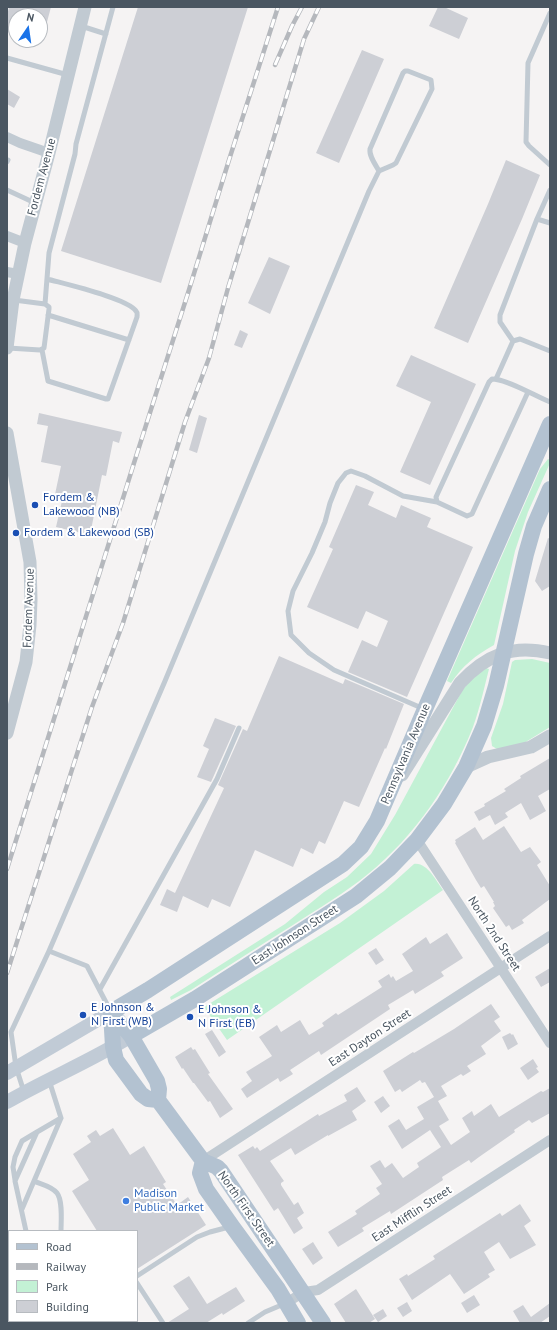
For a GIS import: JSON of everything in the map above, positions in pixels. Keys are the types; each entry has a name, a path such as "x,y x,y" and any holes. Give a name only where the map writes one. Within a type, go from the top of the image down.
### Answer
{"main road":[{"name":"Pennsylvania Avenue","path":"111,1012 148,990 343,864 361,846 377,821 387,799 424,709 549,429"},
{"path":"466,767 484,726 496,686 526,554 534,526 550,489"},
{"name":"East Johnson Street","path":"7,1102 113,1047 195,999 356,896 390,868 417,840 444,804 466,767"},
{"path":"111,1012 130,1036 157,1081 159,1089 158,1100 203,1161"},
{"path":"12,1070 111,1012"},
{"path":"111,1012 113,1047 116,1060 141,1094 148,1099 158,1100"},
{"name":"North First Street","path":"298,1323 260,1263 232,1226 202,1182 200,1173 203,1161 220,1169 304,1292 323,1323"},
{"path":"232,1226 242,1226 256,1235 267,1238"}],"street":[{"name":"Fordem Avenue","path":"7,348 13,300 13,273 25,243 36,203 85,7"},
{"path":"7,137 20,144 49,152"},
{"path":"7,236 25,243"},
{"name":"Fordem Avenue","path":"7,433 10,477 30,562 31,600 26,662 7,733"},
{"path":"387,799 460,683 471,672 485,661 503,654 525,649 550,653"},
{"path":"466,767 488,758 531,747 550,736"},
{"name":"North 2nd Street","path":"417,840 550,1043"},
{"name":"East Dayton Street","path":"203,1161 550,936"},
{"name":"East Mifflin Street","path":"286,1303 304,1292 318,1290 550,1140"}],"lane":[{"path":"47,279 116,298 135,310 137,313 137,317 108,398 106,399 48,381 46,379 42,350 44,348 48,314 48,307 45,304 47,279 51,246 113,7"},
{"path":"550,13 528,63 526,142 528,146 550,165"},
{"path":"80,26 106,34"},
{"path":"7,58 68,75"},
{"path":"24,1092 12,1070 11,1032 49,951 165,681 369,190 379,170 396,163 432,89 431,80 408,71 403,73 370,149 371,156 379,170"},
{"path":"7,190 36,203"},
{"path":"513,341 500,322 500,318 537,219 550,190"},
{"path":"537,219 550,223"},
{"path":"13,300 45,304"},
{"path":"48,314 129,340"},
{"path":"496,379 513,341 520,338 550,351"},
{"path":"7,348 42,350"},
{"path":"437,502 436,497 489,382 492,379 501,380 550,402"},
{"path":"424,709 334,670 309,653 291,635 288,611 293,591 312,553 325,522 330,503 338,483 346,473 351,471 365,476 403,496 437,502 467,516 472,514 528,392"},
{"path":"100,989 217,779 239,728"},
{"path":"49,951 87,966 111,1012"},
{"path":"22,1209 61,1118 49,1079"},
{"path":"26,1230 13,1167 15,1157 22,1141 61,1118"},
{"path":"15,1180 37,1132"},
{"path":"34,1181 57,1193 61,1206 61,1230"},
{"path":"138,1275 197,1237 232,1226"},
{"path":"138,1285 163,1323"},
{"path":"248,1323 265,1312 286,1303"}],"green space":[{"path":"548,459 550,460 550,463 528,512 515,551 494,645 470,661 451,683 447,681 540,469"},
{"path":"532,659 550,663 550,727 524,743 497,749 492,746 491,738 503,704 512,662 515,660"},
{"path":"486,668 489,669 480,705 464,748 443,788 416,826 401,843 368,874 341,894 191,990 171,1000 170,997 285,924 324,892 347,877 371,854 395,815 463,689 472,679"},
{"path":"414,864 419,864 427,869 443,890 227,1040 204,1007 340,923 384,891"}],"building":[{"path":"51,7 48,18 48,8 9,8"},
{"path":"138,7 248,7 161,283 61,251"},
{"path":"438,7 444,7 468,18 459,39 429,26"},
{"path":"8,12 8,32 7,32"},
{"path":"362,50 384,59 339,163 316,153"},
{"path":"7,89 20,97 14,108 7,104"},
{"path":"506,160 540,175 468,343 434,328"},
{"path":"269,257 290,266 270,314 248,303"},
{"path":"240,330 248,334 242,348 234,345"},
{"path":"411,355 476,384 430,485 400,472 431,402 396,386"},
{"path":"39,413 122,432 119,443 113,441 106,476 102,475 90,535 56,527 62,501 54,499 61,466 41,462 48,426 37,424"},
{"path":"199,415 207,418 197,453 189,450"},
{"path":"356,485 374,492 368,505 396,518 401,505 431,518 427,527 473,547 407,697 348,672 362,640 377,647 388,621 366,611 358,629 307,607 333,549 329,547"},
{"path":"548,538 550,539 550,586 542,591 535,581"},
{"path":"279,656 343,684 345,679 404,704 386,749 385,748 359,807 344,801 325,844 319,841 313,854 301,848 293,867 255,850 230,907 212,899 208,908 183,896 177,912 160,905 167,889 175,893 224,788 218,785 243,729 247,731"},
{"path":"215,718 236,726 211,782 197,777 209,749 203,746"},
{"path":"550,758 550,789 538,796 546,811 530,820 521,803 505,813 508,817 495,825 490,815 479,821 474,812 485,806 484,804 506,791 504,789 521,778 520,776"},
{"path":"504,826 521,852 530,847 541,862 537,865 550,886 550,899 522,920 524,923 512,930 509,925 506,927 493,908 495,906 494,902 484,886 481,888 455,843 455,840 475,827 483,840"},
{"path":"447,933 463,958 441,972 444,976 415,994 413,990 388,1005 390,1009 321,1055 319,1051 290,1070 293,1074 280,1082 278,1078 247,1098 241,1089 252,1081 246,1072 272,1056 259,1037 277,1025 281,1032 300,1020 309,1035 324,1026 322,1023 336,1013 338,1015 382,987 378,981 389,974 391,978 393,976 396,981 413,971 402,954 426,937 430,944"},
{"path":"376,948 384,960 376,965 368,953"},
{"path":"550,968 550,982 541,987 535,977"},
{"path":"491,1004 500,1017 494,1021 501,1031 481,1046 486,1054 467,1066 471,1071 463,1076 461,1074 441,1086 447,1096 438,1101 449,1120 439,1126 451,1145 470,1132 462,1118 472,1111 474,1116 491,1104 499,1117 541,1091 543,1092 550,1088 550,1113 532,1123 529,1120 514,1130 515,1132 471,1163 469,1160 442,1177 443,1180 391,1214 390,1211 362,1228 364,1231 338,1247 328,1232 357,1214 355,1211 380,1194 376,1188 382,1184 370,1166 380,1160 385,1168 392,1163 403,1178 419,1167 417,1163 441,1147 430,1130 402,1149 388,1126 399,1119 406,1130 424,1119 417,1107 434,1097 425,1082 422,1083 420,1080 402,1092 400,1089 395,1092 383,1071 454,1029"},
{"path":"212,1030 226,1052 219,1057 205,1034"},
{"path":"510,1033 512,1035 513,1034 518,1044 508,1050 502,1037"},
{"path":"191,1047 193,1050 195,1049 210,1073 208,1074 233,1109 220,1118 210,1101 208,1102 183,1068 182,1069 175,1057"},
{"path":"533,1059 539,1072 528,1080 520,1068"},
{"path":"357,1087 366,1101 352,1111 357,1120 295,1155 291,1148 270,1161 284,1181 281,1185 294,1205 298,1202 304,1213 297,1218 303,1228 294,1234 278,1208 274,1211 238,1155 253,1146 255,1149 257,1147 260,1151 318,1114 319,1116 347,1101 344,1095"},
{"path":"383,1096 390,1106 381,1113 374,1102"},
{"name":"Madison Public Market","path":"113,1128 130,1155 144,1146 166,1182 163,1184 177,1205 188,1197 206,1225 138,1268 138,1230 96,1230 72,1191 89,1180 73,1154 91,1142 87,1136 96,1130 100,1136"},
{"path":"520,1204 531,1221 524,1226 536,1245 510,1259 499,1242 484,1252 495,1270 488,1274 490,1277 464,1294 450,1274 412,1300 399,1279 407,1274 408,1276 435,1259 433,1256 500,1213 502,1216"},
{"path":"313,1242 323,1258 313,1265 302,1249"},
{"path":"189,1276 207,1304 236,1287 245,1301 223,1315 222,1313 206,1323 167,1323 189,1309 173,1286"},
{"path":"356,1289 375,1319 369,1323 346,1323 334,1304"},
{"path":"474,1295 480,1305 467,1313 461,1303"},
{"path":"407,1302 412,1311 403,1317 397,1308"},
{"path":"550,1303 550,1316 540,1323 520,1323 513,1311 523,1305 531,1317"},
{"path":"383,1309 387,1316 378,1322 373,1315"}],"railway":[{"path":"7,869 278,7"},
{"path":"275,65 302,7"},
{"path":"7,973 92,707 123,623 185,422 209,358 228,288 304,39 319,7"}],"place":[{"name":"Fordem & Lakewood (NB)","path":"35,505"},
{"name":"Fordem & Lakewood (SB)","path":"16,533"},
{"name":"E Johnson & N First (WB)","path":"83,1015"},
{"name":"E Johnson & N First (EB)","path":"190,1017"},
{"name":"Madison Public Market","path":"126,1201"}]}
